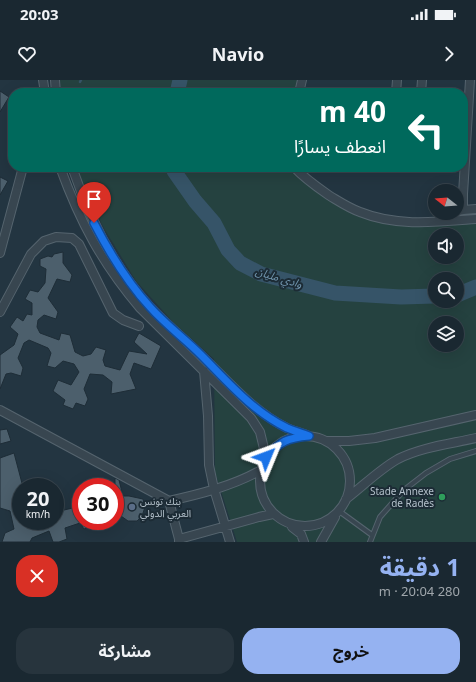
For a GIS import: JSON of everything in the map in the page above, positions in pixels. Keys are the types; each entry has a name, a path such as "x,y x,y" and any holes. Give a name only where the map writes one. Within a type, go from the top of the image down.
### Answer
{"street":[{"path":"468,94 470,80"},
{"path":"0,253 22,172"},
{"path":"62,172 80,217 108,266 125,291 140,308 251,418 260,432 266,457"},
{"path":"74,172 84,200 99,233 128,278 149,306 247,401 278,423 309,436 325,440 349,441 375,438 476,415"},
{"path":"300,172 313,184 343,204 374,217 390,221 415,222 476,219"},
{"path":"462,184 463,172"},
{"path":"464,210 476,209"},
{"path":"0,312 31,254 44,241 56,237 72,238 79,244 113,313 124,320 139,326"},
{"path":"204,371 208,416 209,465 214,489 230,542"},
{"path":"0,410 169,501 248,478 261,470"},
{"path":"304,542 304,538 299,532 273,514 264,501 260,486 261,470 266,457 278,445 288,440 309,436"},
{"path":"346,499 398,460 419,451 476,438"},
{"path":"321,542 346,499 350,486 349,472 344,459 336,448 325,440"},
{"path":"169,501 179,541 273,514"},
{"path":"286,523 300,527 314,526 327,521 338,512"}],"lane":[{"path":"370,542 380,516 404,490 426,473 450,459 476,451"},
{"path":"338,512 372,535"}],"green space":[{"path":"60,80 301,80 299,88 61,88"},
{"path":"78,172 297,172 328,199 357,216 389,225 439,226 476,223 476,542 237,542 215,472 214,359 174,323 136,281 105,230 86,193"}],"building":[{"path":"0,91 8,96 8,99 0,112"},
{"path":"0,177 8,181 0,195"},
{"path":"63,252 63,263 72,275 70,282 57,279 48,298 58,312 56,319 44,315 38,320 37,327 40,333 59,340 61,333 70,335 75,352 83,356 91,354 96,347 106,350 103,360 105,366 120,370 129,351 147,354 134,342 139,333 161,346 151,369 134,363 130,374 136,389 111,394 112,382 103,375 90,374 84,389 88,399 85,406 76,403 73,409 63,405 65,400 53,391 58,380 71,385 79,372 74,364 63,361 55,368 47,366 51,353 48,348 29,340 24,343 18,358 23,368 21,376 11,373 6,374 0,389 0,355 14,345 18,334 10,327 17,317 23,321 27,314 32,315 32,303 25,299 30,290 38,292 45,283 46,269 40,266 40,259 48,256 52,257 54,254"},
{"path":"7,429 11,441 0,444 0,430"},
{"path":"14,453 21,478 12,478 12,520 10,511 0,508 0,458"},
{"path":"124,496 143,499 145,507 142,516 137,521 128,521 124,518"},
{"path":"72,508 72,526 65,528 67,539 59,542 53,542 49,531 32,538 30,542 2,542 5,533 12,530 64,530 64,510"}],"waterway":[{"name":"وادي مليان","path":"178,88 180,80"},
{"name":"وادي مليان","path":"175,172 195,201 214,223 228,250 240,263 261,274 335,293 401,297 428,296"},
{"name":"وادي مليان","path":"464,292 476,287"}],"place":[{"name":"Stade Annexe de Radès","path":"442,497"},
{"name":"بنك تونس العربي الدولي","path":"132,507"}],"route":[{"path":"94,223 113,256 140,295 165,322 200,354 247,401 278,423 309,436 293,438 285,441 278,445 266,457"}]}
